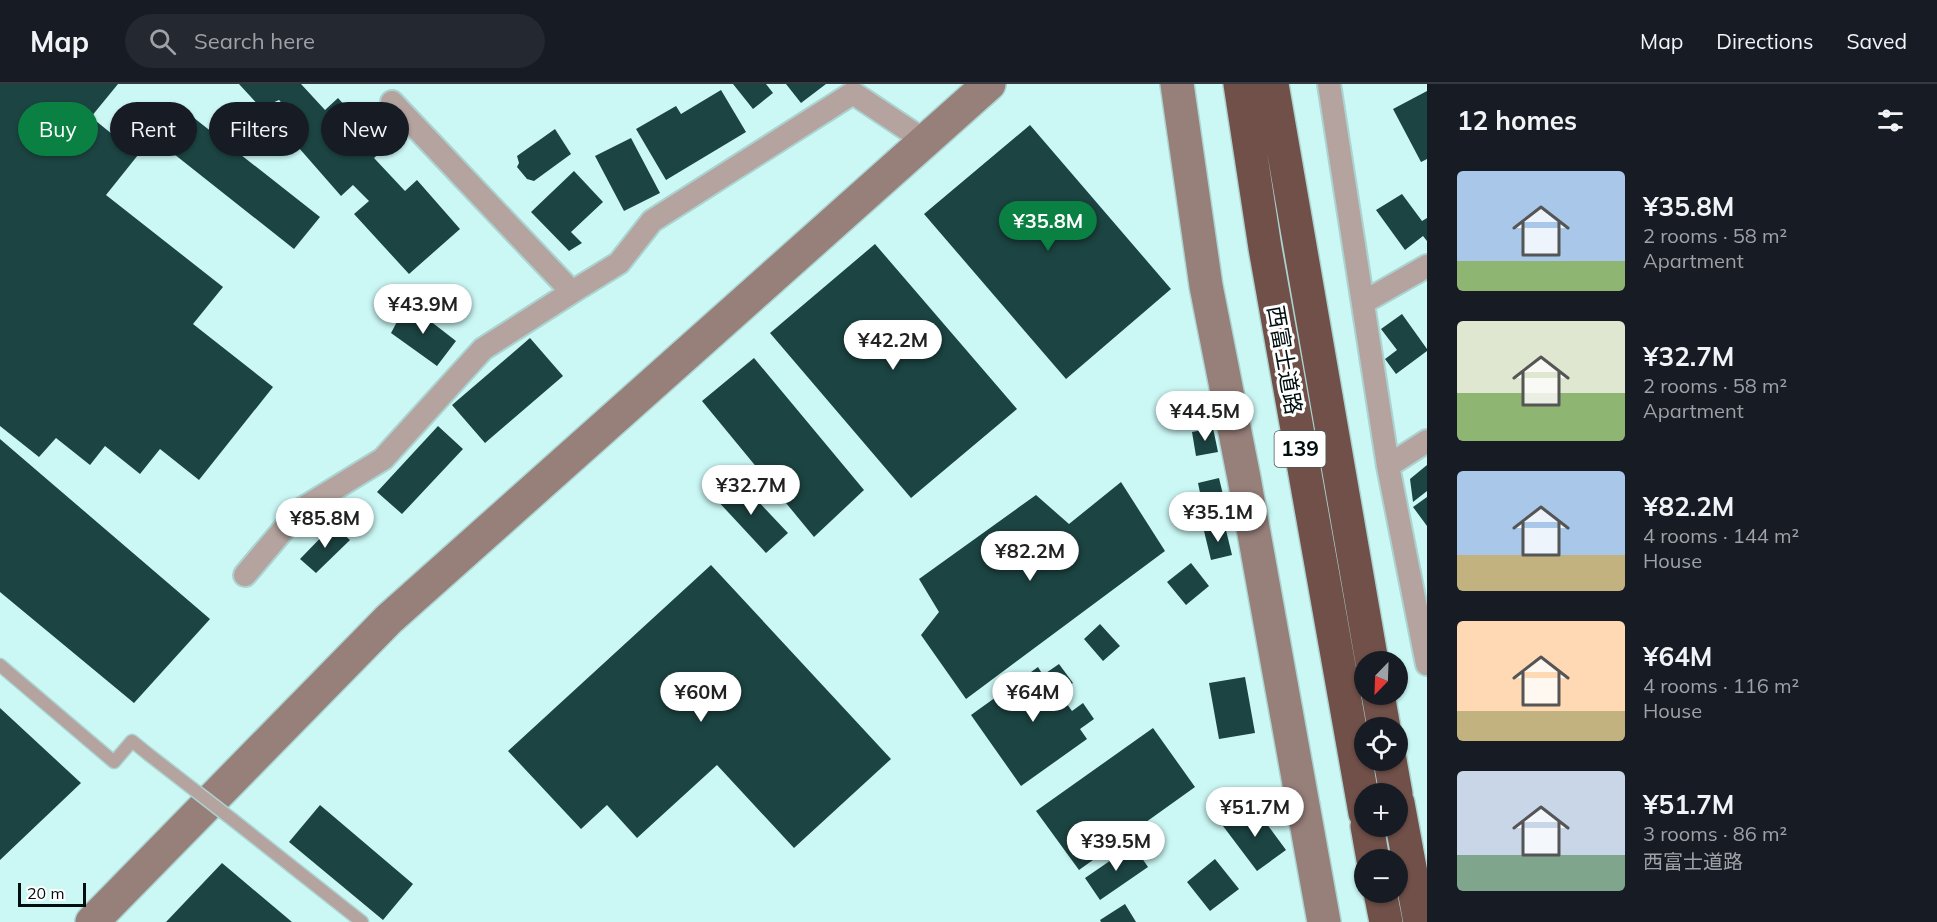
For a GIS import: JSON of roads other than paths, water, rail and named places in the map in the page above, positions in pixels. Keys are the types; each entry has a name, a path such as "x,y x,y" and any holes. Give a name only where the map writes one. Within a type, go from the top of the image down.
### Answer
{"highway":[{"name":"西富士道路","path":"1240,84 1267,260 1360,783"},
{"name":"西富士道路","path":"1272,84 1370,651"},
{"path":"1404,837 1420,922"},
{"path":"1382,903 1386,922"}],"street":[{"path":"92,922 389,619 988,84"},
{"path":"1177,84 1206,286 1244,478 1324,922"},
{"path":"1329,84 1388,466 1427,664"},
{"path":"245,575 300,510 383,459 483,349 619,263 652,221 853,93 925,141"},
{"path":"409,120 572,292"},
{"path":"1364,302 1427,266"},
{"path":"1388,466 1427,441"},
{"path":"1405,546 1427,560"}],"lane":[{"path":"0,665 114,762 132,741 362,922"}]}
